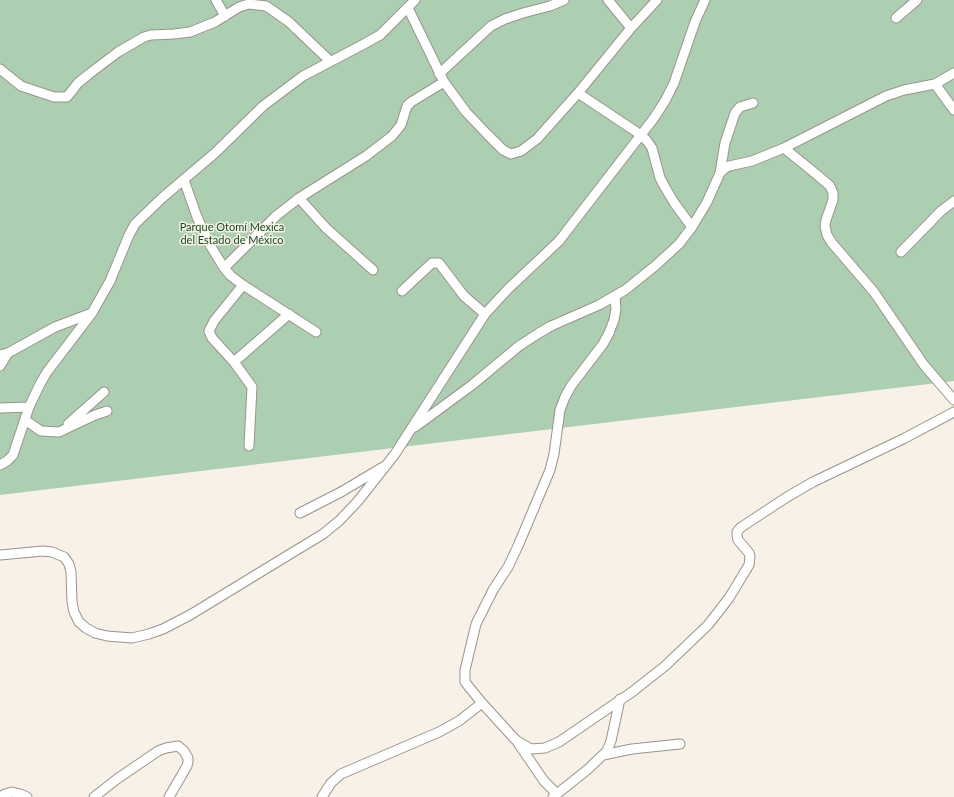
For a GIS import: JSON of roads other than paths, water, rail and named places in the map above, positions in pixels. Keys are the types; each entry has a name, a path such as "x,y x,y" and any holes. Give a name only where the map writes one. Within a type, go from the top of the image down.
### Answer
{"street":[{"path":"216,0 224,16"},
{"path":"0,465 7,461 12,455 40,384 47,372 92,313 110,281 129,235 136,224 162,198 225,143 263,106 303,76 380,34 415,0"},
{"path":"224,268 276,216 299,198 384,144 398,130 411,102 442,78 491,26 505,19 550,6 564,0"},
{"path":"608,0 631,28"},
{"path":"408,8 442,78 466,112 503,150 511,154 521,150 537,139 578,93 631,28 657,0"},
{"path":"0,555 43,551 52,552 64,557 69,564 71,572 72,602 74,612 79,622 95,633 120,638 132,638 163,629 190,615 323,534 339,521 358,501 386,465 411,430 472,332 485,314 508,289 559,241 641,135 665,101 674,83 695,22 705,0"},
{"path":"896,18 917,0"},
{"path":"0,69 21,86 54,97 67,97 82,79 118,52 140,39 151,35 190,32 239,7 249,4 266,6 289,22 330,61"},
{"path":"720,173 729,166 752,161 784,148 886,96 934,84 954,73"},
{"path":"934,84 954,110"},
{"path":"578,93 641,135 652,148 660,178 666,189 692,227"},
{"path":"411,430 472,385 519,346 538,333 615,296 641,278 669,255 692,227 720,173 725,143 735,113 740,107 753,103"},
{"path":"784,148 830,186 833,193 833,200 826,220 825,226 827,235 832,243 874,292 924,365 954,400"},
{"path":"184,180 197,217 210,245 224,268 231,276 243,285 316,332"},
{"path":"299,198 326,228 373,270"},
{"path":"902,252 941,211 954,201"},
{"path":"402,291 426,267 432,263 439,263 464,296 485,314"},
{"path":"243,285 214,321 209,330 212,338 234,362 252,387 249,446"},
{"path":"615,296 616,309 609,333 603,344 571,386 565,397 560,410 554,454 550,470 508,567 493,590 476,624 464,680 482,703 517,741 555,796 603,755 610,746 620,699"},
{"path":"0,366 4,354 55,327 92,313"},
{"path":"234,362 289,314"},
{"path":"59,432 104,392"},
{"path":"0,408 30,407"},
{"path":"25,420 41,431 59,432 107,411"},
{"path":"517,741 531,749 551,746 649,680 681,653 708,625 729,598 749,565 749,553 738,540 737,532 740,528 786,497 813,482 903,439 954,412"},
{"path":"300,513 341,492 386,465"},
{"path":"322,797 331,783 341,774 439,732 459,721 482,703"},
{"path":"603,755 632,749 680,744"},
{"path":"94,797 158,751 178,746 184,751 188,758 188,762 170,797"},
{"path":"0,796 12,792 26,797"}],"park label":[{"name":"Parque Otomí Mexica del Estado de México","path":"232,233"}]}
